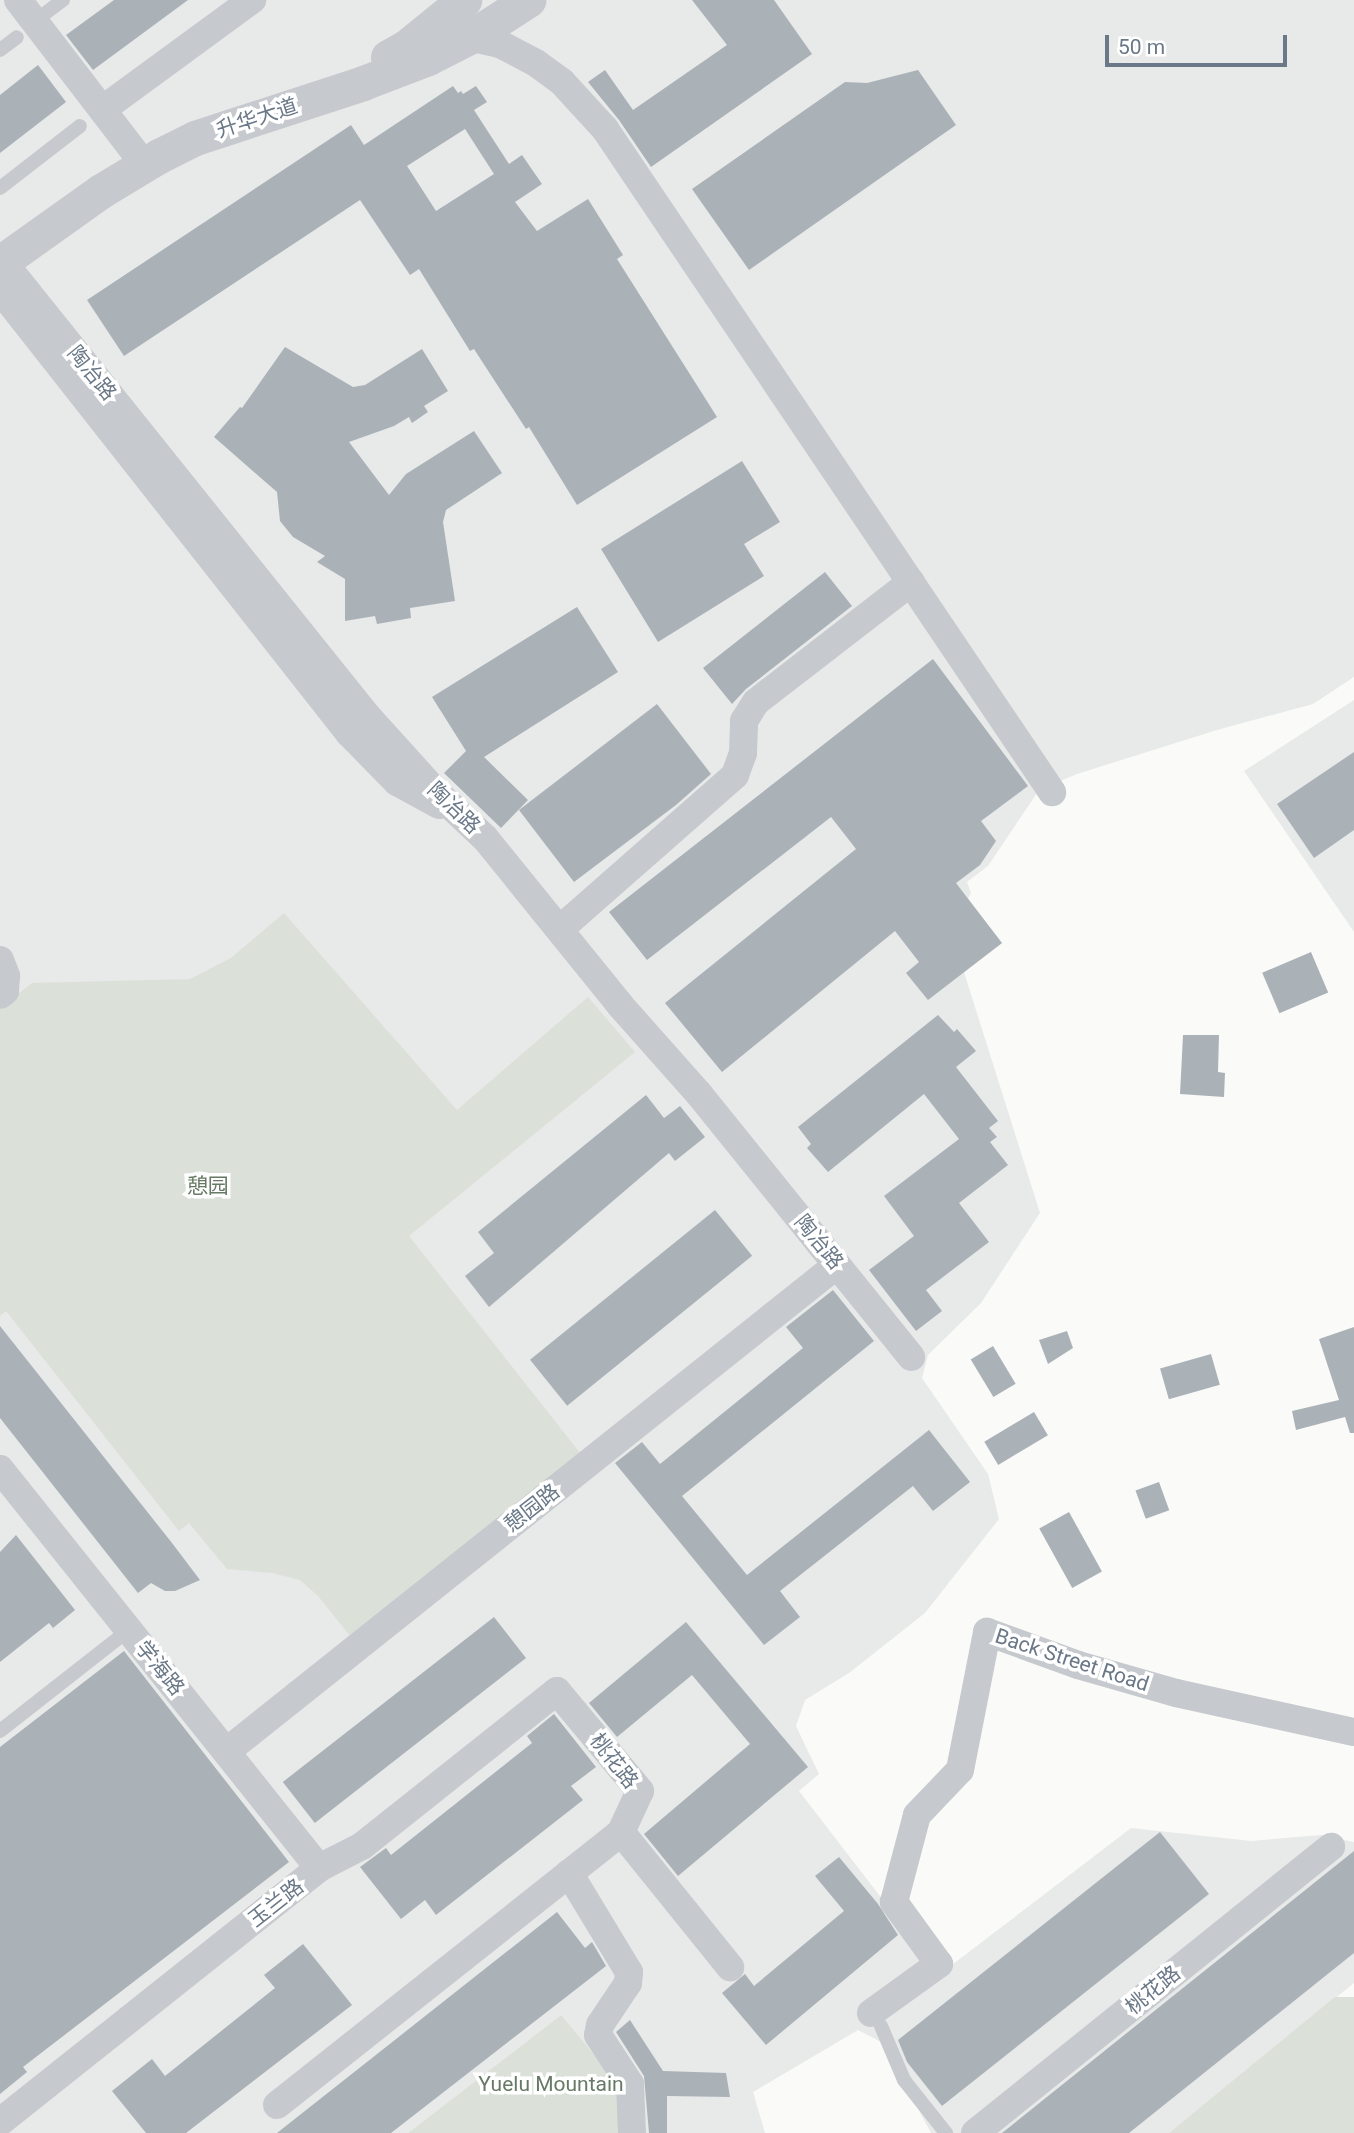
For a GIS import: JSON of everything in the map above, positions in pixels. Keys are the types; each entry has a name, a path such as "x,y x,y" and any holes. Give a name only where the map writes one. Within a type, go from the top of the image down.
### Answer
{"street":[{"name":"升华大道","path":"1,264 170,134 376,63 425,32 464,0"},
{"name":"升华大道","path":"139,157 363,83 428,58 528,0"},
{"path":"103,109 247,1"},
{"path":"23,20 103,109 139,157"},
{"path":"425,32 470,36 500,44 537,62 562,82 604,129 1052,792"},
{"name":"陶冶路","path":"1,264 368,717 457,814 485,838 911,1357"},
{"path":"559,929 735,775 743,754 744,721 755,702 911,582"},
{"path":"0,960 6,976 5,991 0,995"},
{"name":"憩园路","path":"227,1751 837,1265"},
{"name":"学海路","path":"4,1481 129,1630 320,1868"},
{"name":"Back Street Road","path":"876,2020 939,1964 894,1902 917,1815 960,1770 987,1632 1078,1665 1176,1693 1354,1732"},
{"name":"桃花路","path":"557,1691 640,1791 621,1832"},
{"name":"玉兰路","path":"0,2122 320,1868 362,1846 557,1691"},
{"path":"276,2105 621,1832 730,1967"},
{"name":"桃花路","path":"975,2133 1331,1847"},
{"path":"569,1874 629,1972 628,1983 600,2025 598,2035 630,2084 632,2133"}],"lane":[{"path":"0,50 23,20 63,0"},
{"path":"0,188 80,126"},
{"path":"0,1731 129,1630"},
{"path":"876,2020 904,2080 946,2133"}],"shaded area":[{"path":"0,0 1354,0 1354,677 1313,704 1217,730 1077,774 1039,790 988,866 967,882 971,893 968,899 1002,943 964,972 1040,1213 981,1303 928,1355 922,1378 988,1474 999,1519 925,1613 849,1673 805,1700 796,1726 819,1774 799,1791 940,1974 1131,1828 1251,1841 1321,1835 1354,1842 1354,1983 1169,2133 931,2133 883,2043 858,2030 753,2092 765,2133 619,2133 561,2015 408,2133 0,2133"},
{"path":"1354,700 1354,932 1244,771"}],"green space":[{"name":"憩园","path":"284,913 457,1110 588,997 635,1052 409,1236 588,1463 358,1646 318,1596 300,1580 272,1573 227,1569 189,1523 179,1531 6,1311 0,1316 0,1008 32,983 190,979 231,958"},
{"path":"1335,1997 1354,1997 1354,2133 1169,2133"},
{"name":"Yuelu Mountain","path":"561,2015 611,2075 618,2091 619,2133 408,2133"}],"building":[{"path":"114,0 188,0 93,70 66,35"},
{"path":"692,0 774,0 812,54 651,167 619,120 588,82 605,70 633,110 727,45"},
{"path":"38,65 66,102 0,153 0,95"},
{"path":"918,70 956,125 749,270 692,189 845,82 867,83"},
{"path":"453,86 458,93 461,91 463,94 476,86 487,102 474,110 509,164 522,155 542,184 515,202 537,231 588,199 623,255 617,259 717,417 577,505 529,427 526,429 474,349 470,351 419,269 410,275 360,200 124,356 87,300 351,125 364,145","holes":["465,129 494,174 436,211 407,166"]},
{"path":"285,347 353,387 365,385 422,349 448,391 424,406 428,412 412,423 409,417 394,426 349,442 389,495 406,474 474,431 502,473 446,510 443,522 455,601 410,608 411,618 377,624 375,616 345,621 345,579 317,562 325,556 293,537 280,521 277,492 214,437 240,407 242,408"},
{"path":"742,461 780,522 744,544 764,576 658,642 601,549"},
{"path":"825,572 852,606 746,689 732,704 703,668"},
{"path":"577,607 618,672 484,757 528,800 501,828 444,773 466,751 432,697"},
{"path":"933,659 1028,786 981,821 996,841 980,865 956,883 1002,943 928,1000 906,973 919,962 895,931 722,1072 665,1003 856,849 831,817 647,960 609,912"},
{"path":"657,704 711,774 676,805 574,882 519,810"},
{"path":"1354,752 1354,830 1314,858 1277,804"},
{"path":"1311,952 1328,993 1279,1013 1262,973"},
{"path":"938,1015 954,1032 957,1029 976,1051 956,1067 998,1121 989,1128 997,1137 990,1142 1008,1165 959,1203 989,1242 926,1290 942,1311 916,1331 869,1270 914,1236 884,1196 959,1139 924,1094 828,1172 807,1148 811,1144 798,1127"},
{"path":"1183,1035 1219,1035 1218,1072 1225,1073 1224,1097 1180,1094"},
{"path":"646,1095 664,1118 680,1106 705,1137 675,1161 669,1153 489,1307 465,1276 494,1253 478,1232"},
{"path":"715,1210 752,1256 567,1406 530,1360"},
{"path":"833,1290 874,1341 682,1496 747,1575 929,1430 970,1482 933,1511 913,1486 780,1591 800,1617 764,1645 615,1463 642,1442 660,1464 803,1348 786,1327"},
{"path":"0,1326 200,1580 175,1591 165,1591 151,1583 138,1593 0,1418"},
{"path":"1354,1327 1354,1433 1350,1433 1345,1417 1296,1430 1292,1411 1339,1400 1319,1339"},
{"path":"1067,1331 1073,1348 1048,1364 1039,1340"},
{"path":"993,1346 1016,1384 993,1397 971,1359"},
{"path":"1211,1354 1220,1385 1169,1399 1160,1369"},
{"path":"1034,1412 1048,1435 998,1465 984,1442"},
{"path":"1159,1482 1169,1510 1146,1519 1136,1491"},
{"path":"1069,1512 1102,1571 1072,1588 1039,1528"},
{"path":"16,1535 75,1610 53,1628 49,1623 0,1662 0,1552"},
{"path":"494,1617 526,1658 315,1823 283,1782"},
{"path":"686,1622 808,1767 678,1876 644,1834 750,1744 692,1675 617,1737 589,1703"},
{"path":"124,1651 289,1862 23,2067 27,2072 0,2094 0,1747"},
{"path":"554,1714 596,1767 571,1786 583,1800 436,1915 425,1900 401,1919 360,1867 386,1848 391,1855 532,1743 527,1736"},
{"path":"1160,1832 1209,1894 942,2106 907,2062 898,2040"},
{"path":"1354,1851 1354,1953 1129,2133 1002,2133"},
{"path":"839,1857 878,1904 898,1935 766,2045 722,1993 745,1974 754,1986 844,1911 815,1876"},
{"path":"557,1912 585,1948 592,1942 606,1966 391,2133 277,2133"},
{"path":"303,1944 352,2005 186,2133 146,2133 112,2091 152,2059 165,2076 275,1988 264,1975"},
{"path":"630,2020 663,2071 726,2073 730,2097 667,2096 667,2133 649,2133 644,2076 616,2032"}]}
